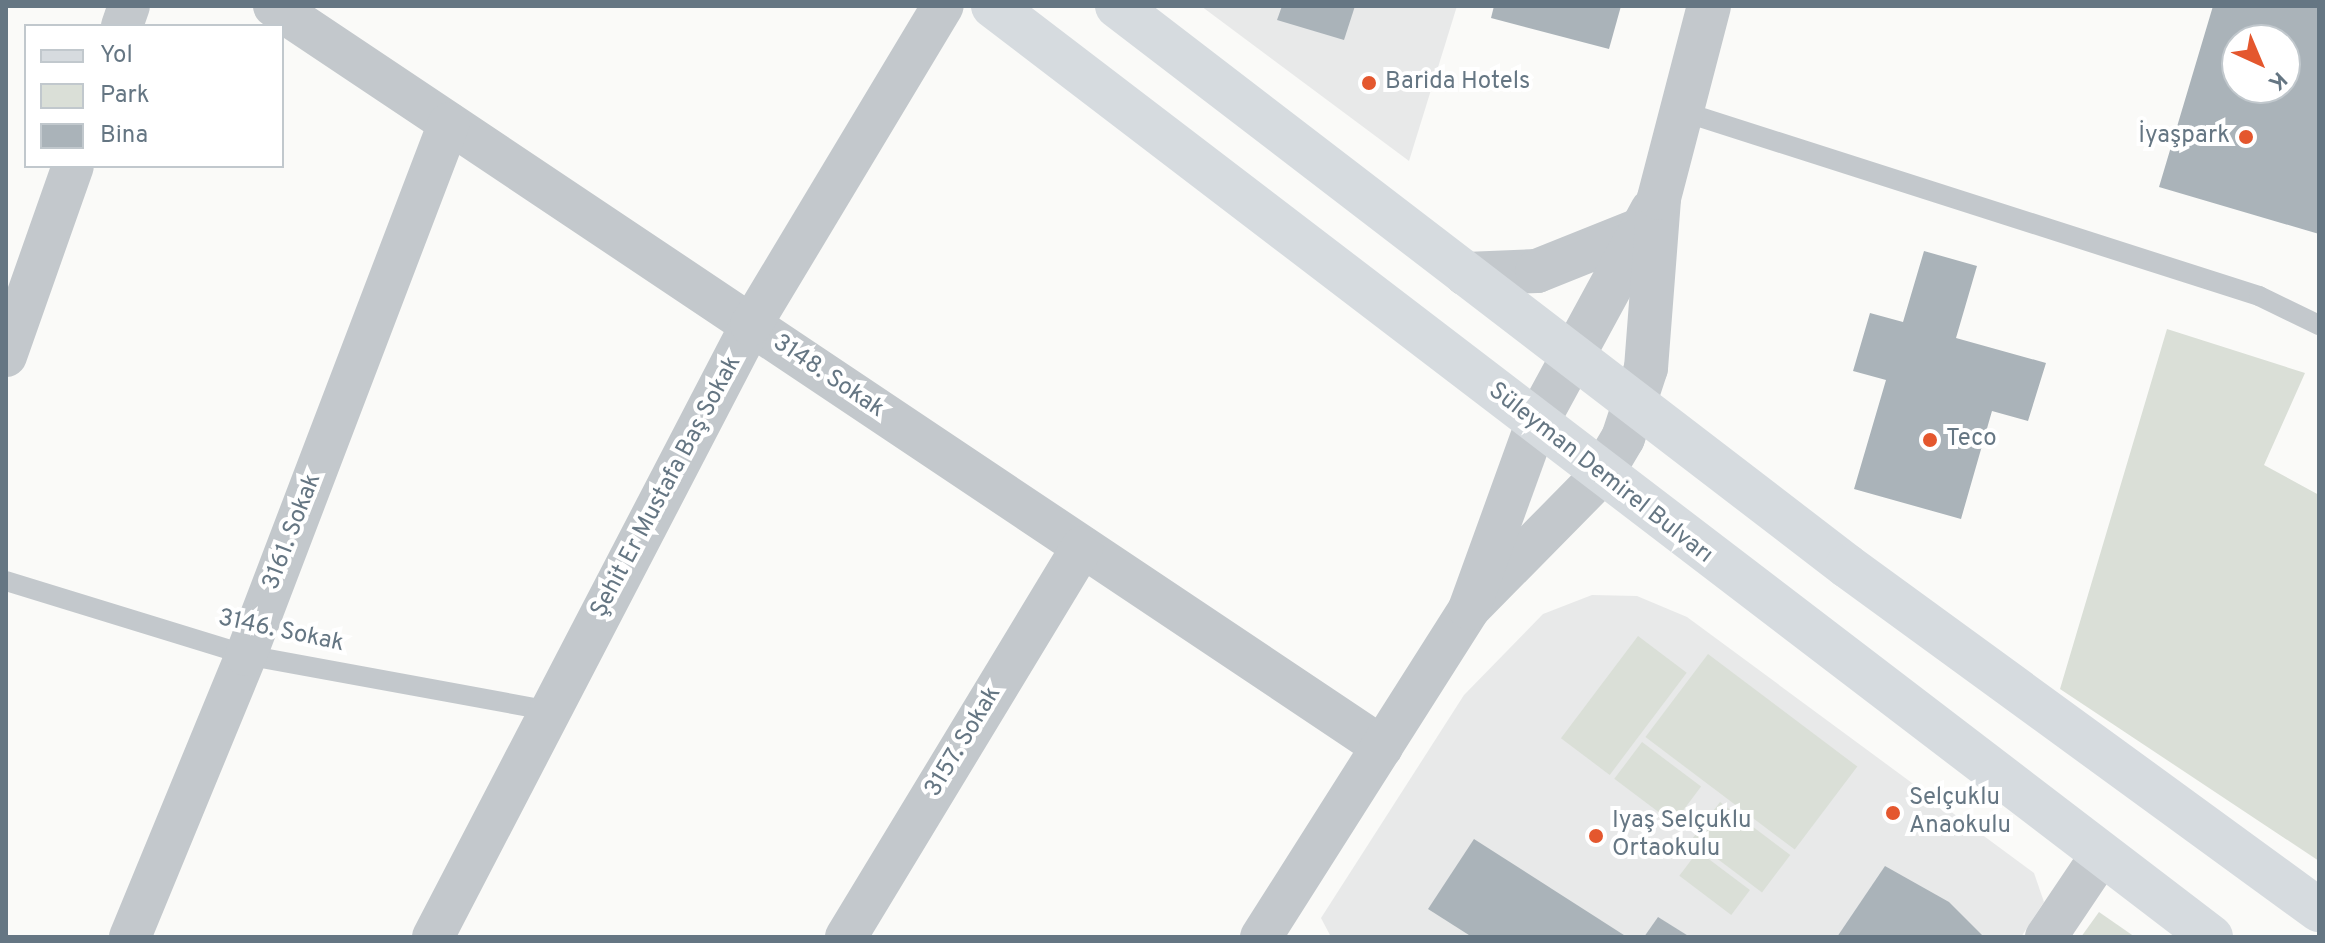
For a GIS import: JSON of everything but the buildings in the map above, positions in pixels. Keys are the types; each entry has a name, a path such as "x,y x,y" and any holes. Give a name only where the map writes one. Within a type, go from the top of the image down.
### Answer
{"main road":[{"name":"Süleyman Demirel Bulvarı","path":"993,6 2099,858 2211,937"},
{"path":"1117,6 1636,406 2319,910"}],"street":[{"name":"3148. Sokak","path":"274,6 1382,747"},
{"name":"Şehit Er Mustafa Baş Sokak","path":"433,937 751,325 943,6"},
{"path":"1261,937 1469,609 1536,424 1650,213 1709,6"},
{"name":"3161. Sokak","path":"130,937 246,655 449,123"},
{"path":"6,356 72,168"},
{"path":"1469,609 1601,475 1636,406 1650,213"},
{"path":"1466,274 1537,271 1650,213"},
{"name":"3157. Sokak","path":"846,937 1082,547"},
{"path":"2046,937 2099,858"}],"lane":[{"path":"1681,111 2259,296 2319,325"},
{"name":"3146. Sokak","path":"6,581 246,655 551,711"}],"shaded area":[{"name":"Barida Hotels","path":"1201,6 1457,6 1409,161"},
{"name":"Iyaş Selçuklu Ortaokulu","path":"1592,595 1637,596 1687,617 2034,873 2044,902 2021,937 1331,937 1321,918 1464,695 1543,614"}],"green space":[{"path":"2167,329 2305,373 2264,465 2319,495 2319,861 2060,689"},
{"path":"1638,636 1687,673 1610,775 1561,738"},
{"path":"1708,654 1857,767 1795,850 1645,737"},
{"path":"1642,742 1701,787 1673,823 1614,779"},
{"path":"1720,802 1790,855 1762,892 1692,840"},
{"path":"1698,851 1750,890 1731,915 1679,876"},
{"path":"2099,912 2135,937 2081,937"}],"place":[{"name":"Barida Hotels","path":"1369,83"},
{"name":"İyaşpark","path":"2246,137"},
{"name":"Teco","path":"1930,440"},
{"name":"Selçuklu Anaokulu","path":"1893,813"},
{"name":"Iyaş Selçuklu Ortaokulu","path":"1596,836"}]}
